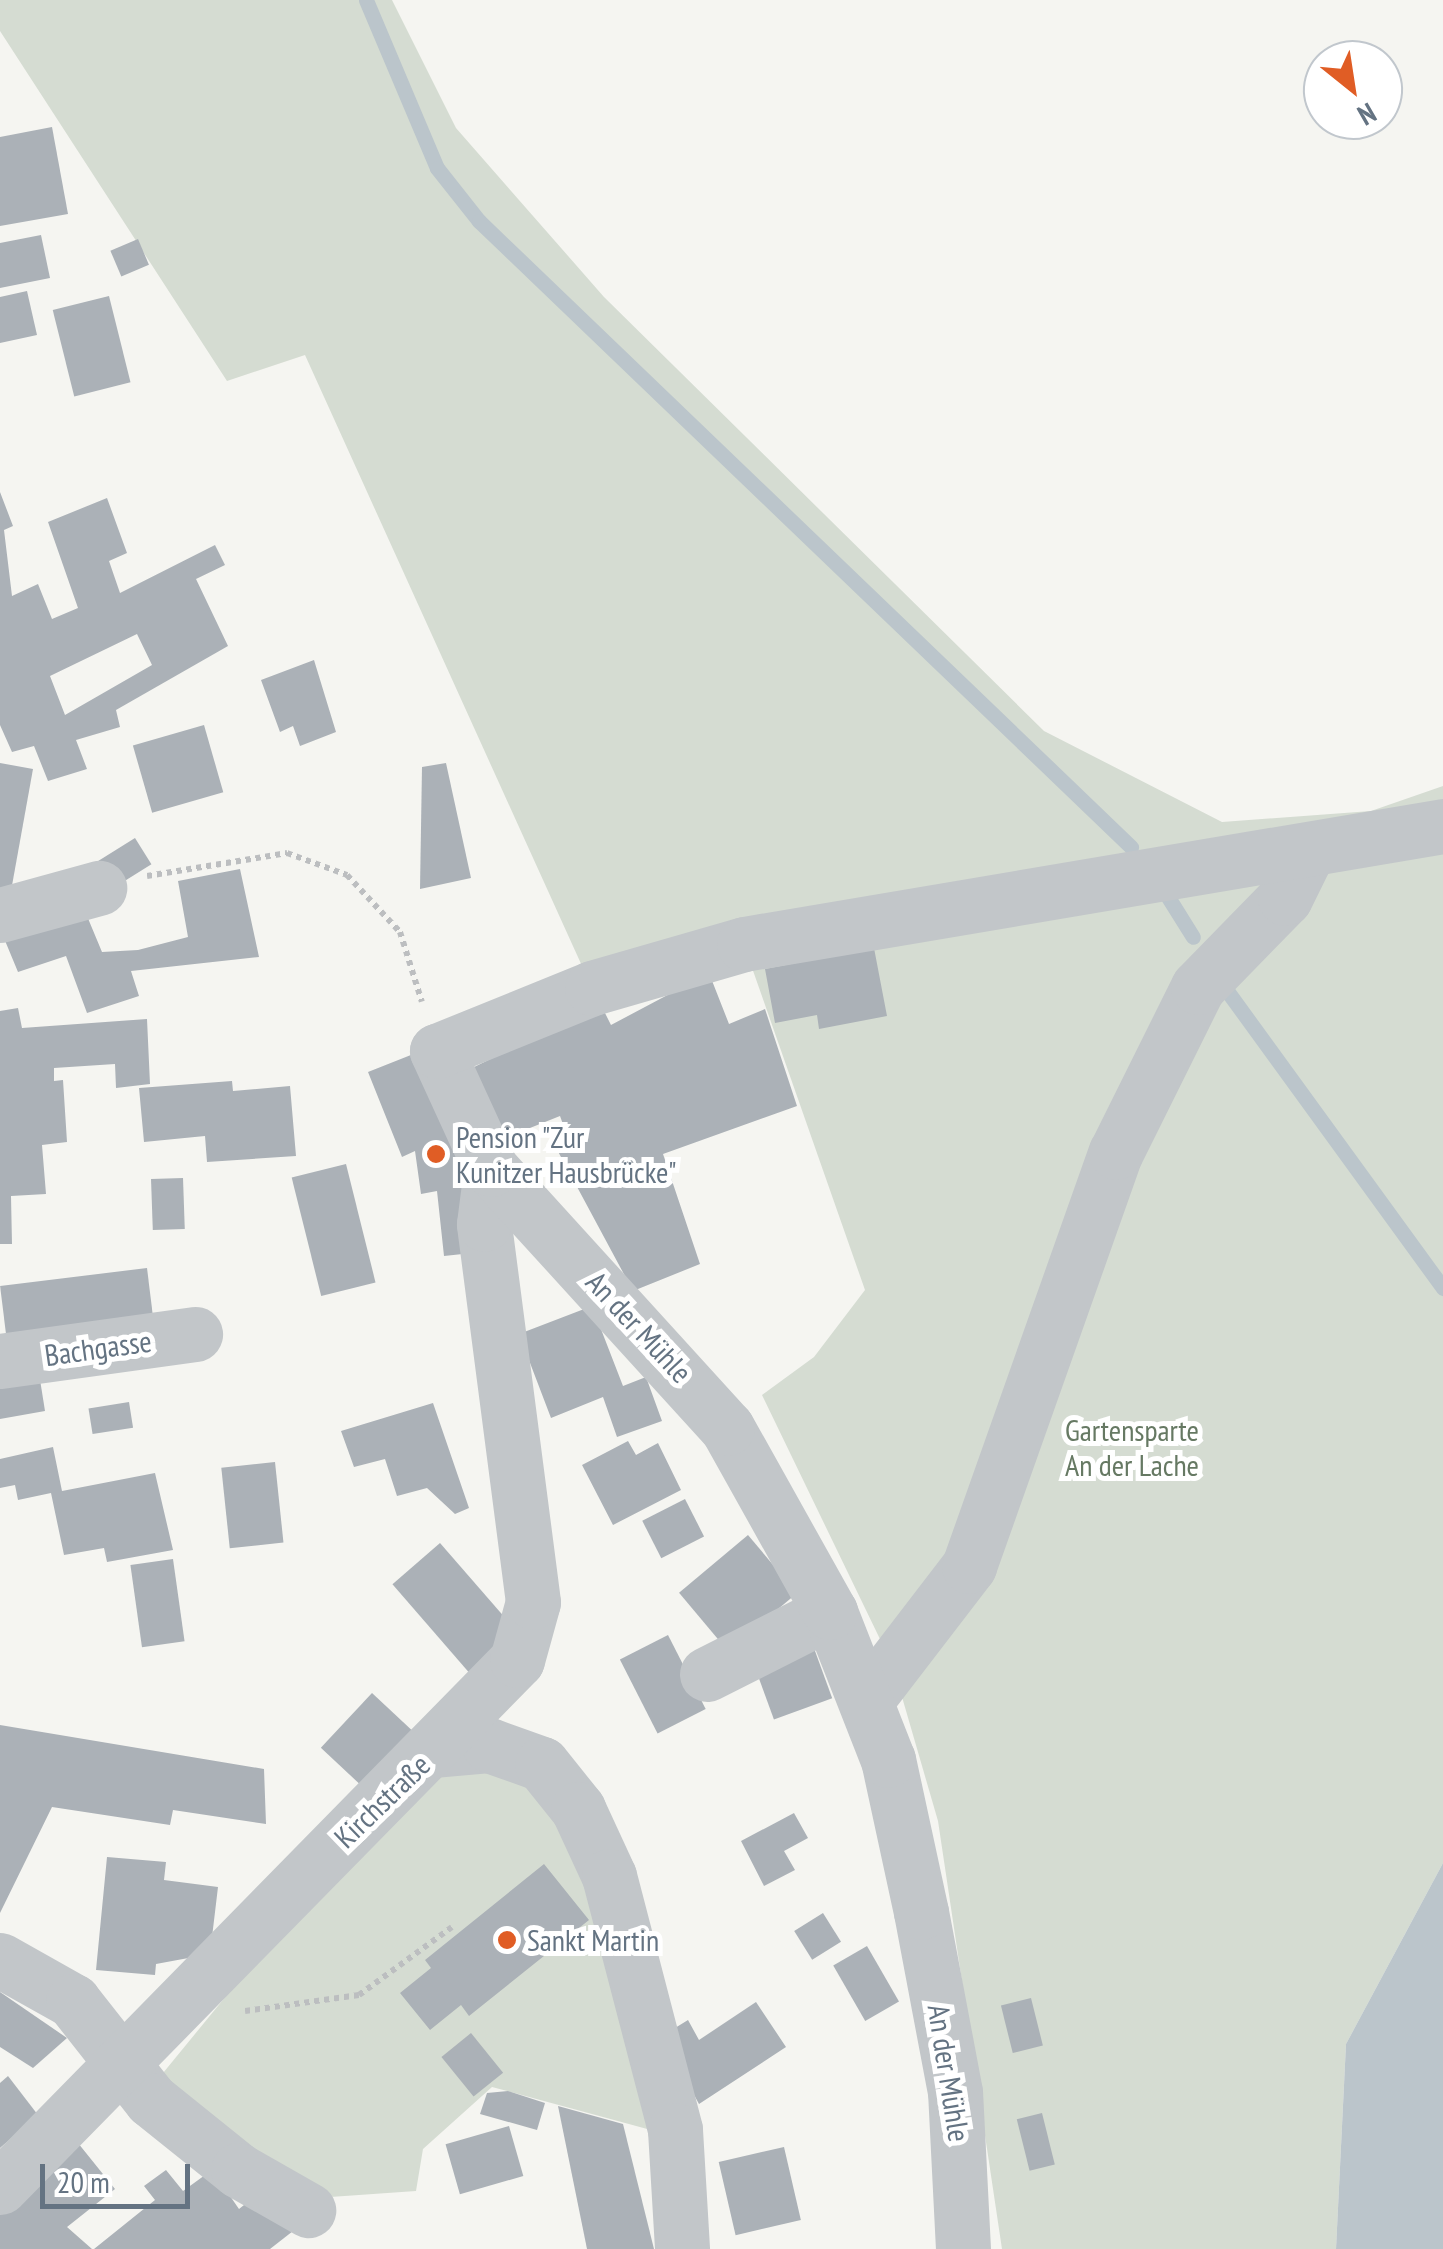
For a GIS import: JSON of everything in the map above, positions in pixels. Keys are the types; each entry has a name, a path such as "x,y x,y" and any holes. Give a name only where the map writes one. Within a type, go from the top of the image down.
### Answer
{"street":[{"path":"437,1051 592,988 744,944 1443,826"},
{"path":"867,1700 969,1566 1116,1152 1198,986 1286,898 1308,851"},
{"path":"0,915 99,888"},
{"name":"An der Mühle","path":"437,1051 491,1169 727,1428 830,1612 888,1760 955,2092 963,2249"},
{"path":"432,1750 494,1690 532,1627 484,1224 491,1169"},
{"name":"Bachgasse","path":"0,1361 195,1334"},
{"path":"707,1674 830,1612"},
{"name":"Kirchstraße","path":"0,2186 130,2062 186,1997 432,1750 489,1745 542,1764 578,1809 609,1876 675,2130 682,2249"},
{"path":"0,1960 73,2001 130,2062 151,2100 238,2170 308,2210"}],"path":[{"path":"99,888 287,853 347,875 400,932 437,1051"},
{"path":"186,1997 239,2010 322,2006 392,1978 452,1926"}],"green space":[{"name":"Gartensparte An der Lache","path":"0,0 392,0 456,128 604,297 1044,731 1222,822 1371,811 1443,786 1443,1863 1346,2044 1336,2249 1002,2249 938,1821 893,1666 762,1395 814,1357 865,1290 744,945 592,988 305,355 227,381 0,31"},
{"path":"502,1761 564,1815 662,2133 492,2087 423,2149 416,2191 316,2198 154,2084 345,1851 437,1770"}],"shaded area":[{"path":"1443,1863 1443,2249 1336,2249 1346,2044"}],"building":[{"path":"52,127 68,214 0,226 0,137"},
{"path":"41,235 50,278 0,288 0,243"},
{"path":"138,239 149,265 121,276 110,251"},
{"path":"27,291 37,335 0,343 0,297"},
{"path":"109,296 131,382 74,396 53,310"},
{"path":"0,492 13,526 4,530 12,596 38,584 52,619 78,608 48,522 107,498 127,553 109,561 120,593 215,545 225,565 196,579 228,646 116,710 120,727 76,740 87,769 48,781 34,746 12,752 0,725","holes":["137,634 152,665 65,715 50,676"]},
{"path":"314,660 336,732 300,746 293,726 280,732 261,680"},
{"path":"204,725 223,792 152,813 133,745"},
{"path":"0,763 33,769 11,891 0,889"},
{"path":"446,763 471,878 420,889 422,767"},
{"path":"135,838 151,864 87,905 71,878"},
{"path":"240,869 259,957 131,971 139,996 87,1013 66,956 18,972 1,931 82,904 102,952 138,950 188,937 178,881"},
{"path":"874,948 887,1016 819,1029 817,1015 775,1023 765,969"},
{"path":"709,973 729,1024 765,1009 797,1106 663,1154 700,1264 633,1291 554,1144 568,1138 560,1116 497,1141 468,1070 601,1005 611,1025"},
{"path":"18,1008 22,1028 147,1019 150,1084 116,1088 115,1064 54,1068 54,1081 63,1080 67,1142 42,1145 46,1194 11,1196 12,1244 0,1244 0,1011"},
{"name":"Pension \"Zur Kunitzer Hausbrücke\"","path":"421,1051 454,1136 472,1253 444,1256 437,1191 421,1194 415,1151 402,1157 368,1072"},
{"path":"232,1081 233,1091 290,1086 296,1156 207,1162 205,1136 144,1142 139,1088"},
{"path":"346,1164 376,1282 321,1296 292,1178"},
{"path":"183,1178 185,1229 153,1230 151,1179"},
{"path":"147,1268 154,1327 7,1345 0,1286"},
{"path":"592,1306 623,1386 646,1377 662,1421 617,1437 603,1397 551,1418 519,1334"},
{"path":"38,1367 45,1411 0,1419 0,1373"},
{"path":"129,1402 133,1428 93,1434 89,1408"},
{"path":"433,1403 469,1508 455,1514 427,1488 397,1496 385,1459 354,1467 341,1431"},
{"path":"628,1441 636,1455 658,1443 681,1490 613,1525 582,1465"},
{"path":"53,1447 62,1491 155,1473 173,1550 107,1562 104,1548 64,1555 51,1493 18,1500 15,1485 0,1488 0,1459"},
{"path":"275,1462 283,1543 230,1548 221,1468"},
{"path":"685,1499 704,1536 661,1558 642,1521"},
{"path":"748,1535 797,1593 728,1651 679,1593"},
{"path":"440,1543 516,1631 469,1672 392,1584"},
{"path":"173,1559 185,1641 142,1647 130,1565"},
{"path":"668,1635 706,1709 658,1733 620,1660"},
{"path":"811,1640 832,1698 774,1719 753,1661"},
{"path":"372,1693 416,1734 365,1789 321,1748"},
{"path":"0,1725 264,1769 266,1824 173,1810 170,1825 52,1807 0,1913"},
{"path":"794,1813 808,1838 784,1851 795,1870 764,1886 741,1841"},
{"path":"107,1857 166,1862 164,1880 218,1887 210,1954 156,1964 155,1975 96,1970"},
{"name":"Sankt Martin","path":"544,1864 589,1920 469,2016 461,2005 430,2030 400,1993 431,1968 425,1960"},
{"path":"823,1913 841,1942 812,1960 794,1931"},
{"path":"867,1946 899,2001 865,2021 833,1966"},
{"path":"0,1992 67,2038 33,2068 0,2047"},
{"path":"1031,1998 1043,2046 1013,2053 1001,2005"},
{"path":"756,2002 786,2047 699,2104 662,2036 688,2020 699,2040"},
{"path":"471,2033 503,2073 474,2097 441,2057"},
{"path":"8,2076 38,2115 0,2148 0,2083"},
{"path":"508,2091 545,2103 537,2130 480,2114 487,2093"},
{"path":"558,2106 623,2124 654,2249 587,2249"},
{"path":"1042,2113 1055,2164 1030,2171 1017,2119"},
{"path":"509,2126 523,2176 460,2194 446,2144"},
{"path":"78,2143 115,2189 67,2227 92,2249 0,2249 0,2211"},
{"path":"784,2147 801,2220 736,2235 719,2162"},
{"path":"166,2170 183,2191 212,2170 239,2209 258,2194 302,2224 270,2249 94,2249 155,2200 144,2186"}],"waterway":[{"path":"366,0 437,168 479,221 1131,847"},
{"path":"1168,897 1193,937"},
{"path":"1225,988 1443,1288"}],"place":[{"name":"Pension \"Zur Kunitzer Hausbrücke\"","path":"436,1154"},
{"name":"Sankt Martin","path":"507,1940"}]}
